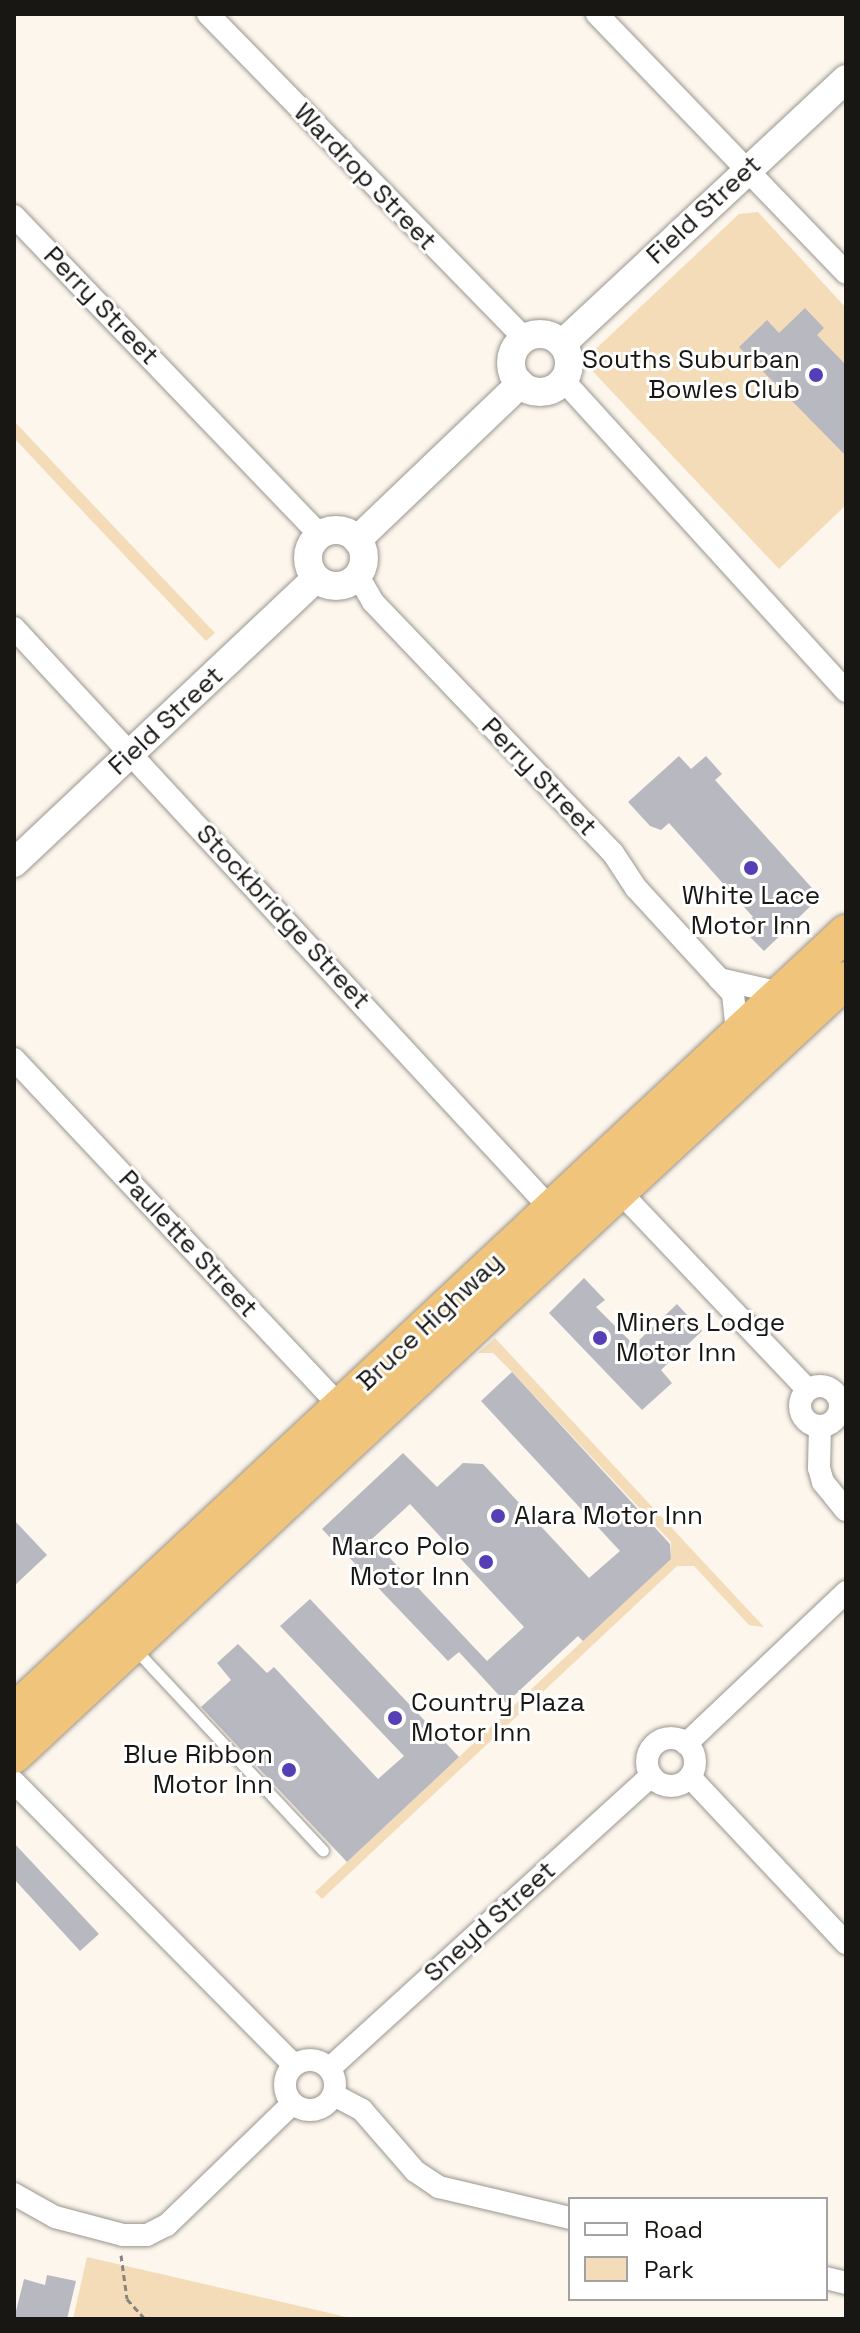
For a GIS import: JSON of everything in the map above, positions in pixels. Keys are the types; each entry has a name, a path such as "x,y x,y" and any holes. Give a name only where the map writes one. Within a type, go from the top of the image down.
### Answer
{"highway":[{"name":"Bruce Highway","path":"14,1755 131,1645 551,1209 846,933"},
{"name":"Bruce Highway","path":"14,1712 351,1418 622,1194 846,980"}],"street":[{"name":"Wardrop Street","path":"208,14 524,338"},
{"path":"597,14 749,168 846,273"},
{"name":"Field Street","path":"563,343 846,79"},
{"name":"Perry Street","path":"14,216 320,535"},
{"path":"544,333 563,343 570,364 564,381 538,392 520,384 511,359 524,338 544,333"},
{"path":"564,381 846,691"},
{"path":"357,540 520,384"},
{"path":"339,531 357,540 364,560 358,576 334,586 316,578 308,555 320,535 339,531"},
{"name":"Perry Street","path":"358,576 373,602 613,853 636,888 718,978 738,1004 737,1033"},
{"name":"Field Street","path":"14,863 316,578"},
{"name":"Stockbridge Street","path":"14,628 551,1209"},
{"path":"718,978 780,993"},
{"name":"Paulette Street","path":"14,1059 351,1418"},
{"path":"622,1194 807,1389"},
{"path":"827,1387 842,1392 838,1415 820,1426 807,1422 799,1409 807,1389 827,1387"},
{"path":"820,1426 819,1468 830,1492 846,1510"},
{"path":"686,1744 846,1592"},
{"path":"672,1738 686,1744 695,1762 690,1777 673,1786 651,1776 647,1759 654,1745 672,1738"},
{"name":"Sneyd Street","path":"330,2068 651,1776"},
{"path":"690,1777 846,1943"},
{"path":"14,1782 294,2065"},
{"path":"293,2103 285,2082 294,2065 313,2059 330,2068 334,2095"},
{"path":"293,2103 318,2109 334,2095"},
{"path":"334,2095 362,2110 415,2171 439,2187 568,2218"},
{"path":"14,2194 55,2217 123,2235 147,2235 167,2225 293,2103"}],"lane":[{"path":"131,1645 323,1851"}],"path":[{"path":"123,2235 122,2282 127,2299 145,2319"}],"green space":[{"path":"758,212 846,308 846,505 779,569 583,361 739,214"},
{"path":"14,421 215,633 206,641 89,518 14,438"},
{"path":"495,1338 764,1627 749,1625 694,1566 677,1566 322,1899 315,1892 671,1558 671,1542 512,1372 493,1353 478,1353"},
{"path":"87,2257 174,2277 355,2319 73,2319"}],"building":[{"path":"805,308 824,328 817,335 846,365 846,456 739,347 767,320 779,333"},
{"name":"White Lace Motor Inn","path":"679,756 691,769 706,756 722,774 715,780 820,897 764,951 741,928 753,917 669,823 661,830 650,826 628,802"},
{"name":"Miners Lodge Motor Inn","path":"584,1278 605,1300 596,1307 634,1345 677,1304 702,1331 661,1370 672,1383 642,1410 549,1313"},
{"path":"512,1372 670,1544 671,1559 583,1641 578,1636 506,1703 459,1652 448,1661 322,1529 403,1453 437,1487 463,1463 483,1464 589,1578 620,1551 481,1401","holes":["410,1504 524,1627 487,1661 372,1539"]},
{"path":"14,1520 47,1555 14,1586"},
{"name":"Country Plaza Motor Inn","path":"310,1599 459,1757 347,1862 201,1707 231,1680 217,1663 238,1644 267,1673 274,1667 378,1779 404,1756 280,1626"},
{"path":"14,1843 99,1934 80,1951 14,1879"},
{"path":"47,2275 76,2281 67,2319 14,2319 24,2279 45,2285"}],"place":[{"name":"Souths Suburban Bowles Club","path":"816,375"},
{"name":"White Lace Motor Inn","path":"751,868"},
{"name":"Miners Lodge Motor Inn","path":"600,1338"},
{"name":"Alara Motor Inn","path":"498,1516"},
{"name":"Marco Polo Motor Inn","path":"486,1562"},
{"name":"Country Plaza Motor Inn","path":"395,1718"},
{"name":"Blue Ribbon Motor Inn","path":"289,1770"}]}
